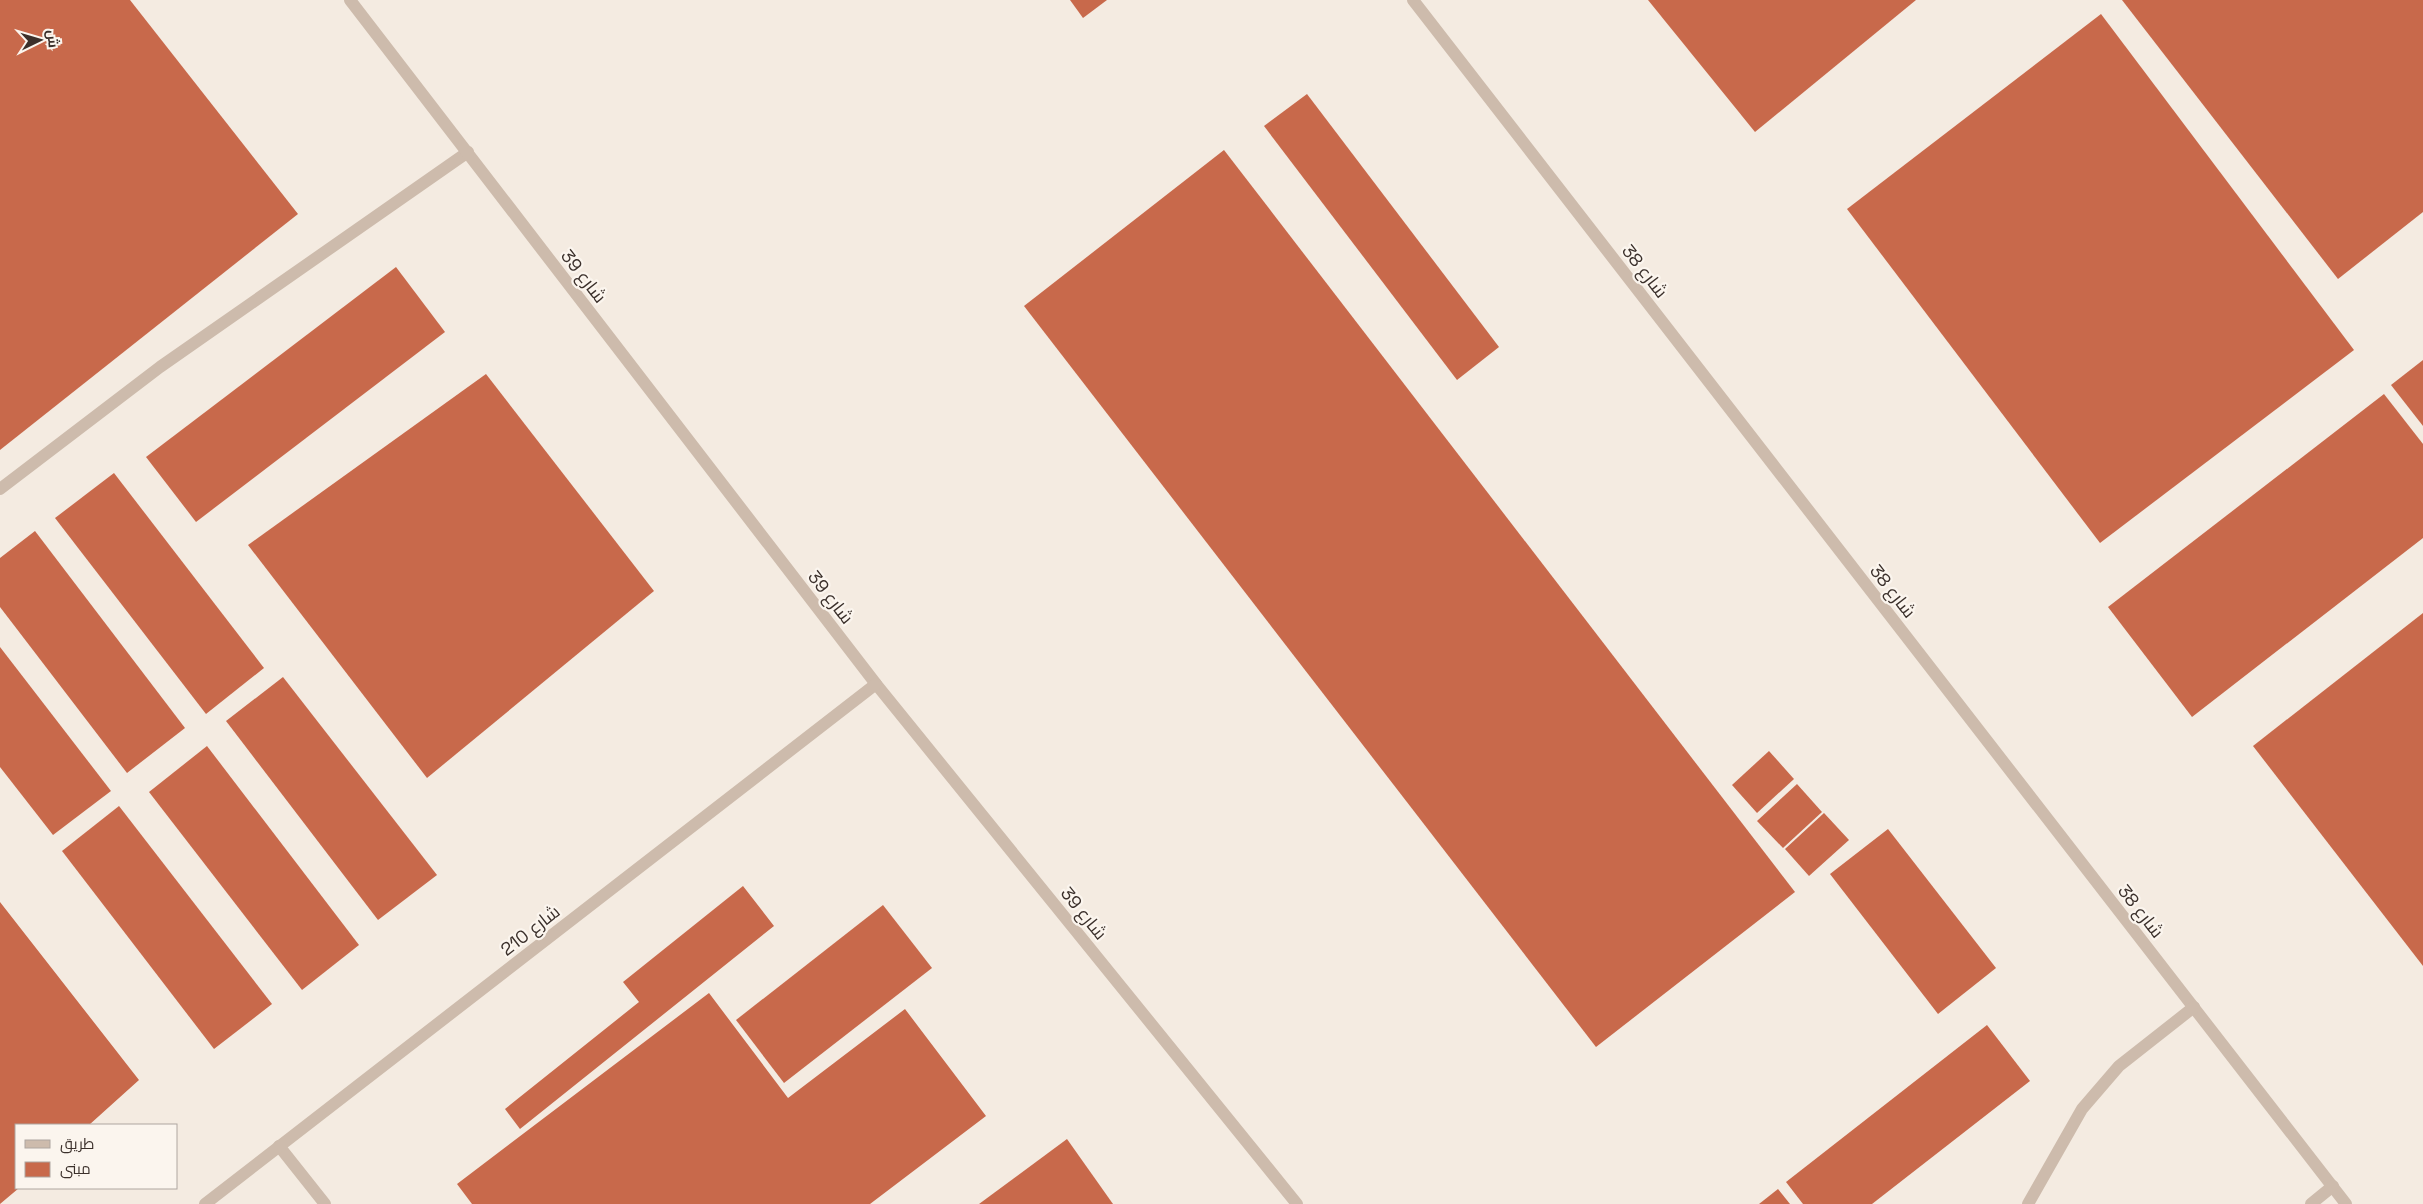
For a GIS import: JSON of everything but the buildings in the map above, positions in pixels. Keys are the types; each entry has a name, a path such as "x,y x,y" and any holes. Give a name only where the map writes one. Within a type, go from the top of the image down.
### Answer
{"street":[{"name":"شارع 39","path":"350,0 876,684 1298,1204"},
{"name":"شارع 38","path":"1413,0 2346,1204"},
{"path":"0,489 160,367 468,152"},
{"name":"شارع 210","path":"205,1204 876,684"},
{"path":"2028,1204 2082,1109 2119,1066 2194,1008"},
{"path":"279,1146 325,1204"},
{"path":"2311,1204 2333,1186"}]}
